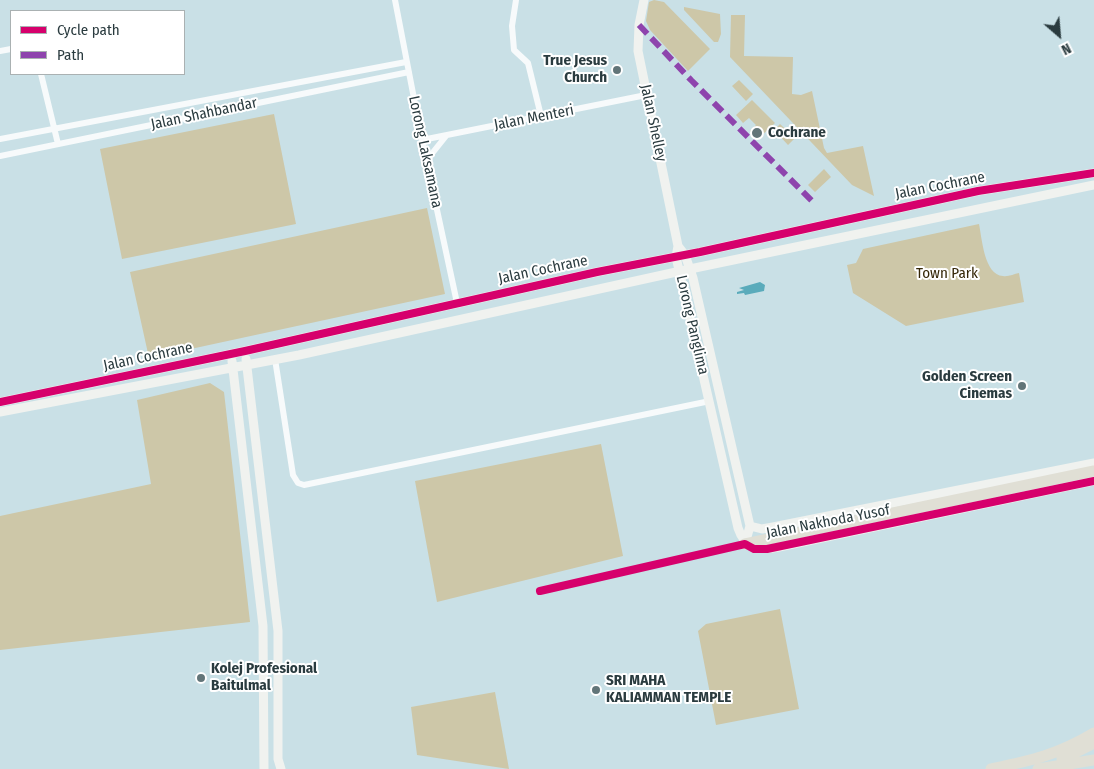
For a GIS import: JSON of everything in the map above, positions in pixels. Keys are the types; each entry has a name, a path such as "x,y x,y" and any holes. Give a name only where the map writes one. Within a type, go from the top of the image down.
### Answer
{"highway":[{"path":"745,544 1074,475 1093,465"},
{"path":"991,769 1044,757 1067,749 1094,733"},
{"path":"1029,769 1070,756 1094,743"},
{"path":"1038,769 1094,761"},
{"path":"1073,769 1094,761"}],"street":[{"name":"Lorong Laksamana","path":"395,0 408,72 457,303"},
{"path":"516,0 512,26 514,50 528,63 540,116"},
{"name":"Jalan Shelley","path":"644,0 639,25 638,51 678,246"},
{"name":"Jalan Shahbandar","path":"0,139 406,62"},
{"name":"Jalan Shahbandar","path":"0,156 408,72"},
{"path":"41,75 58,144"},
{"name":"Jalan Menteri","path":"422,140 646,95"},
{"path":"428,166 430,156 447,135"},
{"name":"Jalan Cochrane","path":"0,402 231,354 457,303 978,191 1094,173"},
{"name":"Jalan Cochrane","path":"0,412 275,359 690,269 1094,185"},
{"name":"Lorong Panglima","path":"678,246 680,256 679,272 738,528 745,544"},
{"name":"Lorong Panglima","path":"680,256 690,269 752,527"},
{"path":"244,351 278,631 278,759 281,769"},
{"path":"231,354 264,626 264,769"},
{"path":"275,359 293,475 298,483 304,485 313,485 710,401"},
{"name":"Jalan Nakhoda Yusof","path":"752,527 773,527 1093,465"},
{"name":"Jalan Nakhoda Yusof","path":"540,591 745,544 754,549 767,549 1094,481"},
{"path":"745,544 752,527"},
{"path":"1029,769 1059,763 1094,750"}],"green space":[{"path":"654,0 664,2 710,49 688,71 650,30 646,21 649,2"},
{"path":"684,7 720,14 721,34 718,42 714,42 684,10"},
{"path":"731,15 745,15 744,56 793,57 792,94 801,95 812,91 824,148 827,153 863,146 874,196 852,185 730,57"},
{"path":"739,80 753,94 746,101 732,86"},
{"path":"752,100 775,123 758,139 750,131 756,125 749,118 743,123 736,115"},
{"path":"274,114 296,224 122,259 100,149"},
{"path":"780,124 795,138 788,145 774,130"},
{"path":"824,169 831,177 815,192 808,185"},
{"path":"427,208 445,294 149,358 130,272"},
{"name":"Town Park","path":"979,224 988,263 997,274 1003,276 1019,273 1024,302 906,326 853,293 847,265 856,263 863,249"},
{"path":"210,383 224,392 250,622 0,650 0,516 151,484 137,400"},
{"path":"601,444 623,556 437,602 415,481"},
{"path":"780,609 799,709 716,725 698,631 706,624"},
{"path":"495,692 509,769 417,755 411,707"}],"water":[{"path":"760,282 765,285 764,291 745,295 744,293 737,294 737,292 744,290 739,288"}],"marked path":[{"path":"639,25 815,204"}],"cycle path":[{"path":"0,402 245,351 597,272 700,252 978,191 1094,173"},
{"path":"540,591 745,544 754,549 767,549 1094,481"}],"place":[{"name":"True Jesus Church","path":"617,70"},
{"name":"Cochrane","path":"757,133"},
{"name":"Golden Screen Cinemas","path":"1022,386"},
{"name":"Kolej Profesional Baitulmal","path":"201,678"},
{"name":"SRI MAHA KALIAMMAN TEMPLE","path":"596,690"}]}
